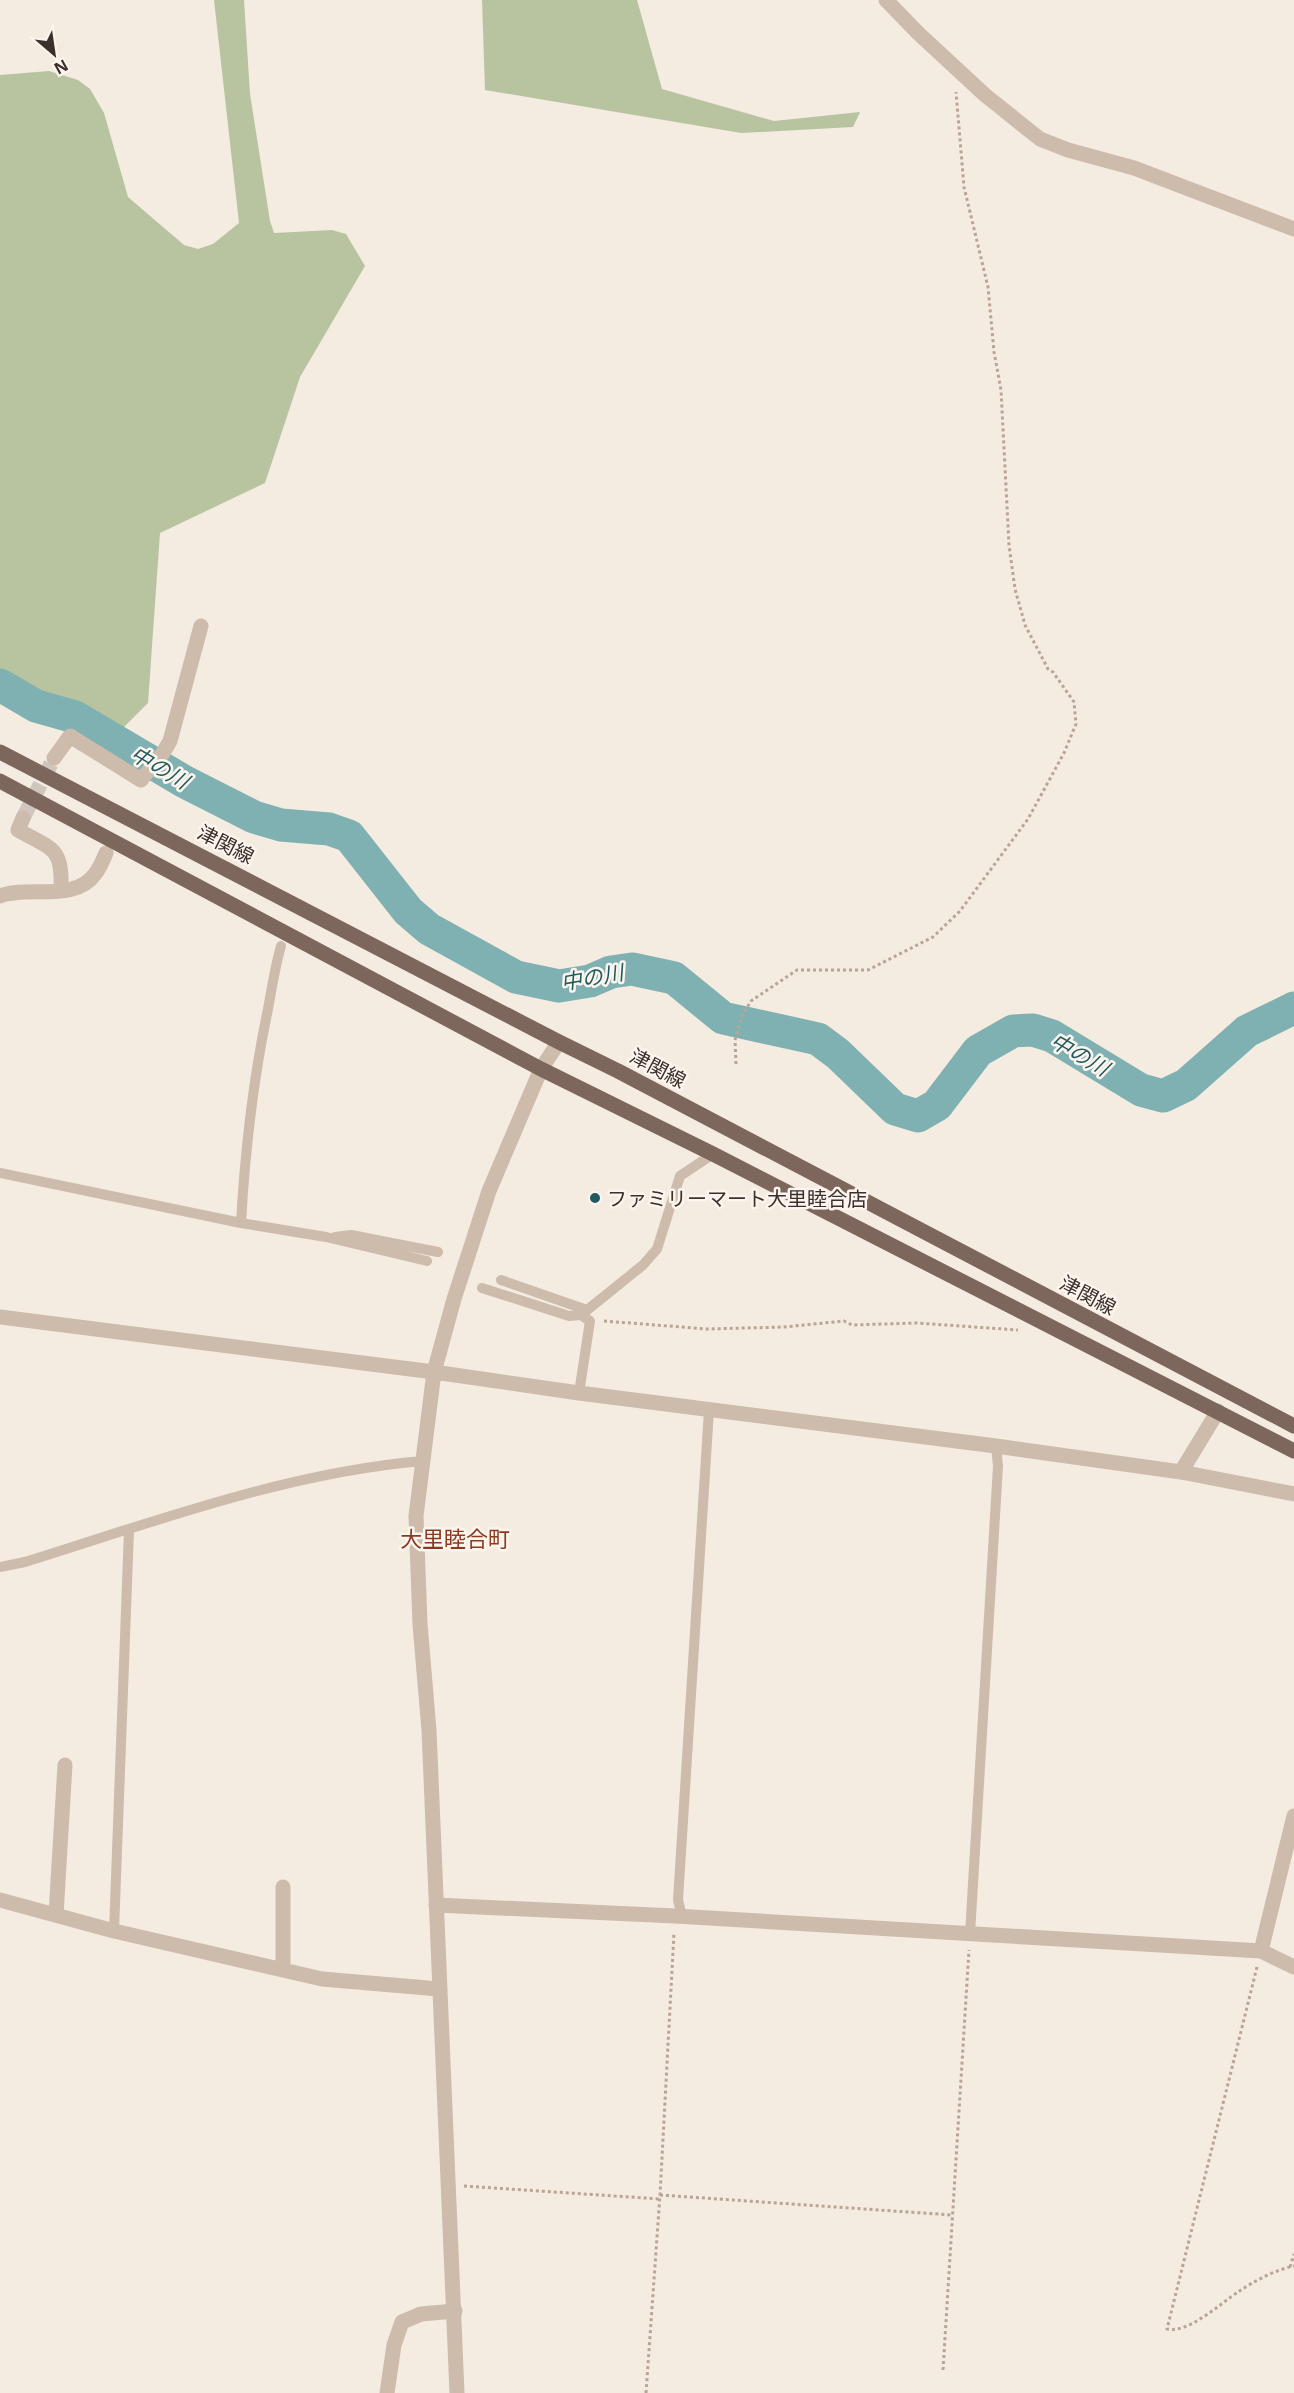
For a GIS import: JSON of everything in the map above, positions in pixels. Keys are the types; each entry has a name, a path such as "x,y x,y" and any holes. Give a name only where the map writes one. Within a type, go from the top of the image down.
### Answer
{"main road":[{"name":"津関線","path":"0,752 618,1071 1294,1426"},
{"path":"0,781 541,1069 713,1154 1294,1451"}],"street":[{"path":"886,0 953,66 993,102 1040,139 1068,150 1134,168 1293,226"},
{"path":"54,758 70,736 141,780 163,753 176,724 201,626"},
{"path":"23,818 18,830 55,851 59,858 61,891"},
{"path":"0,896 11,892 61,891 85,884 95,875 106,853"},
{"path":"457,2393 429,1730 420,1624 417,1528 434,1372 454,1299 489,1191 541,1069 559,1042"},
{"path":"0,1317 996,1446 1181,1472 1294,1494"},
{"path":"1181,1472 1218,1411"},
{"path":"56,1915 65,1765"},
{"path":"1261,1951 1294,1816"},
{"path":"283,1970 284,1887"},
{"path":"0,1900 114,1931 322,1979 439,1989"},
{"path":"436,1905 1261,1951 1294,1967"},
{"path":"387,2393 393,2344 402,2322 421,2314 455,2311"}],"lane":[{"path":"241,1223 245,1155 256,1068 274,971 281,946"},
{"path":"482,1288 569,1316 586,1316 657,1250 680,1176 713,1154"},
{"path":"0,1173 241,1223 326,1238 427,1262"},
{"path":"326,1238 351,1235 438,1252"},
{"path":"501,1280 586,1316"},
{"path":"579,1393 586,1316"},
{"path":"679,1917 678,1900 709,1410"},
{"path":"970,1934 998,1466 996,1446"},
{"path":"0,1567 13,1566 310,1478 391,1463 423,1461"},
{"path":"114,1931 129,1530"}],"path":[{"path":"736,1064 735,1040 742,1016 751,1001 797,970 868,970 933,938 960,911 1028,819 1064,753 1076,724 1074,702 1053,672 1048,669 1025,625 1015,589 1009,545 1000,390 988,287 964,187 953,66"},
{"path":"586,1316 707,1329 784,1327 844,1321 852,1325 917,1323 1016,1331 1023,1328"},
{"path":"646,2393 679,1917"},
{"path":"943,2370 970,1934"},
{"path":"1261,1951 1167,2329 1172,2330 1192,2323 1238,2291 1292,2266 1294,2254"},
{"path":"449,2186 952,2215"}],"green space":[{"path":"214,0 244,0 250,94 270,221 274,233 332,230 346,234 365,266 300,377 265,483 160,533 148,703 109,742 0,703 0,75 49,71 78,80 90,89 104,113 128,197 184,245 198,249 213,244 239,223"},
{"path":"482,0 637,0 662,89 774,121 860,112 853,127 741,133 485,90"}],"waterway":[{"name":"中の川","path":"0,685 36,706 75,717 185,782 254,817 281,825 329,829 349,836 408,911 429,929 516,977 559,986 590,981 611,972 632,969 674,978 723,1018 818,1039 838,1054 895,1109 918,1116 937,1105 978,1051 1013,1031 1033,1030 1052,1036 1141,1090 1163,1096 1186,1085 1247,1031 1294,1008"}],"tunnel":[{"path":"23,818 54,758"}],"place":[{"name":"ファミリーマート大里睦合店","path":"595,1198"}],"district":[{"name":"大里睦合町","path":"455,1538"}]}
